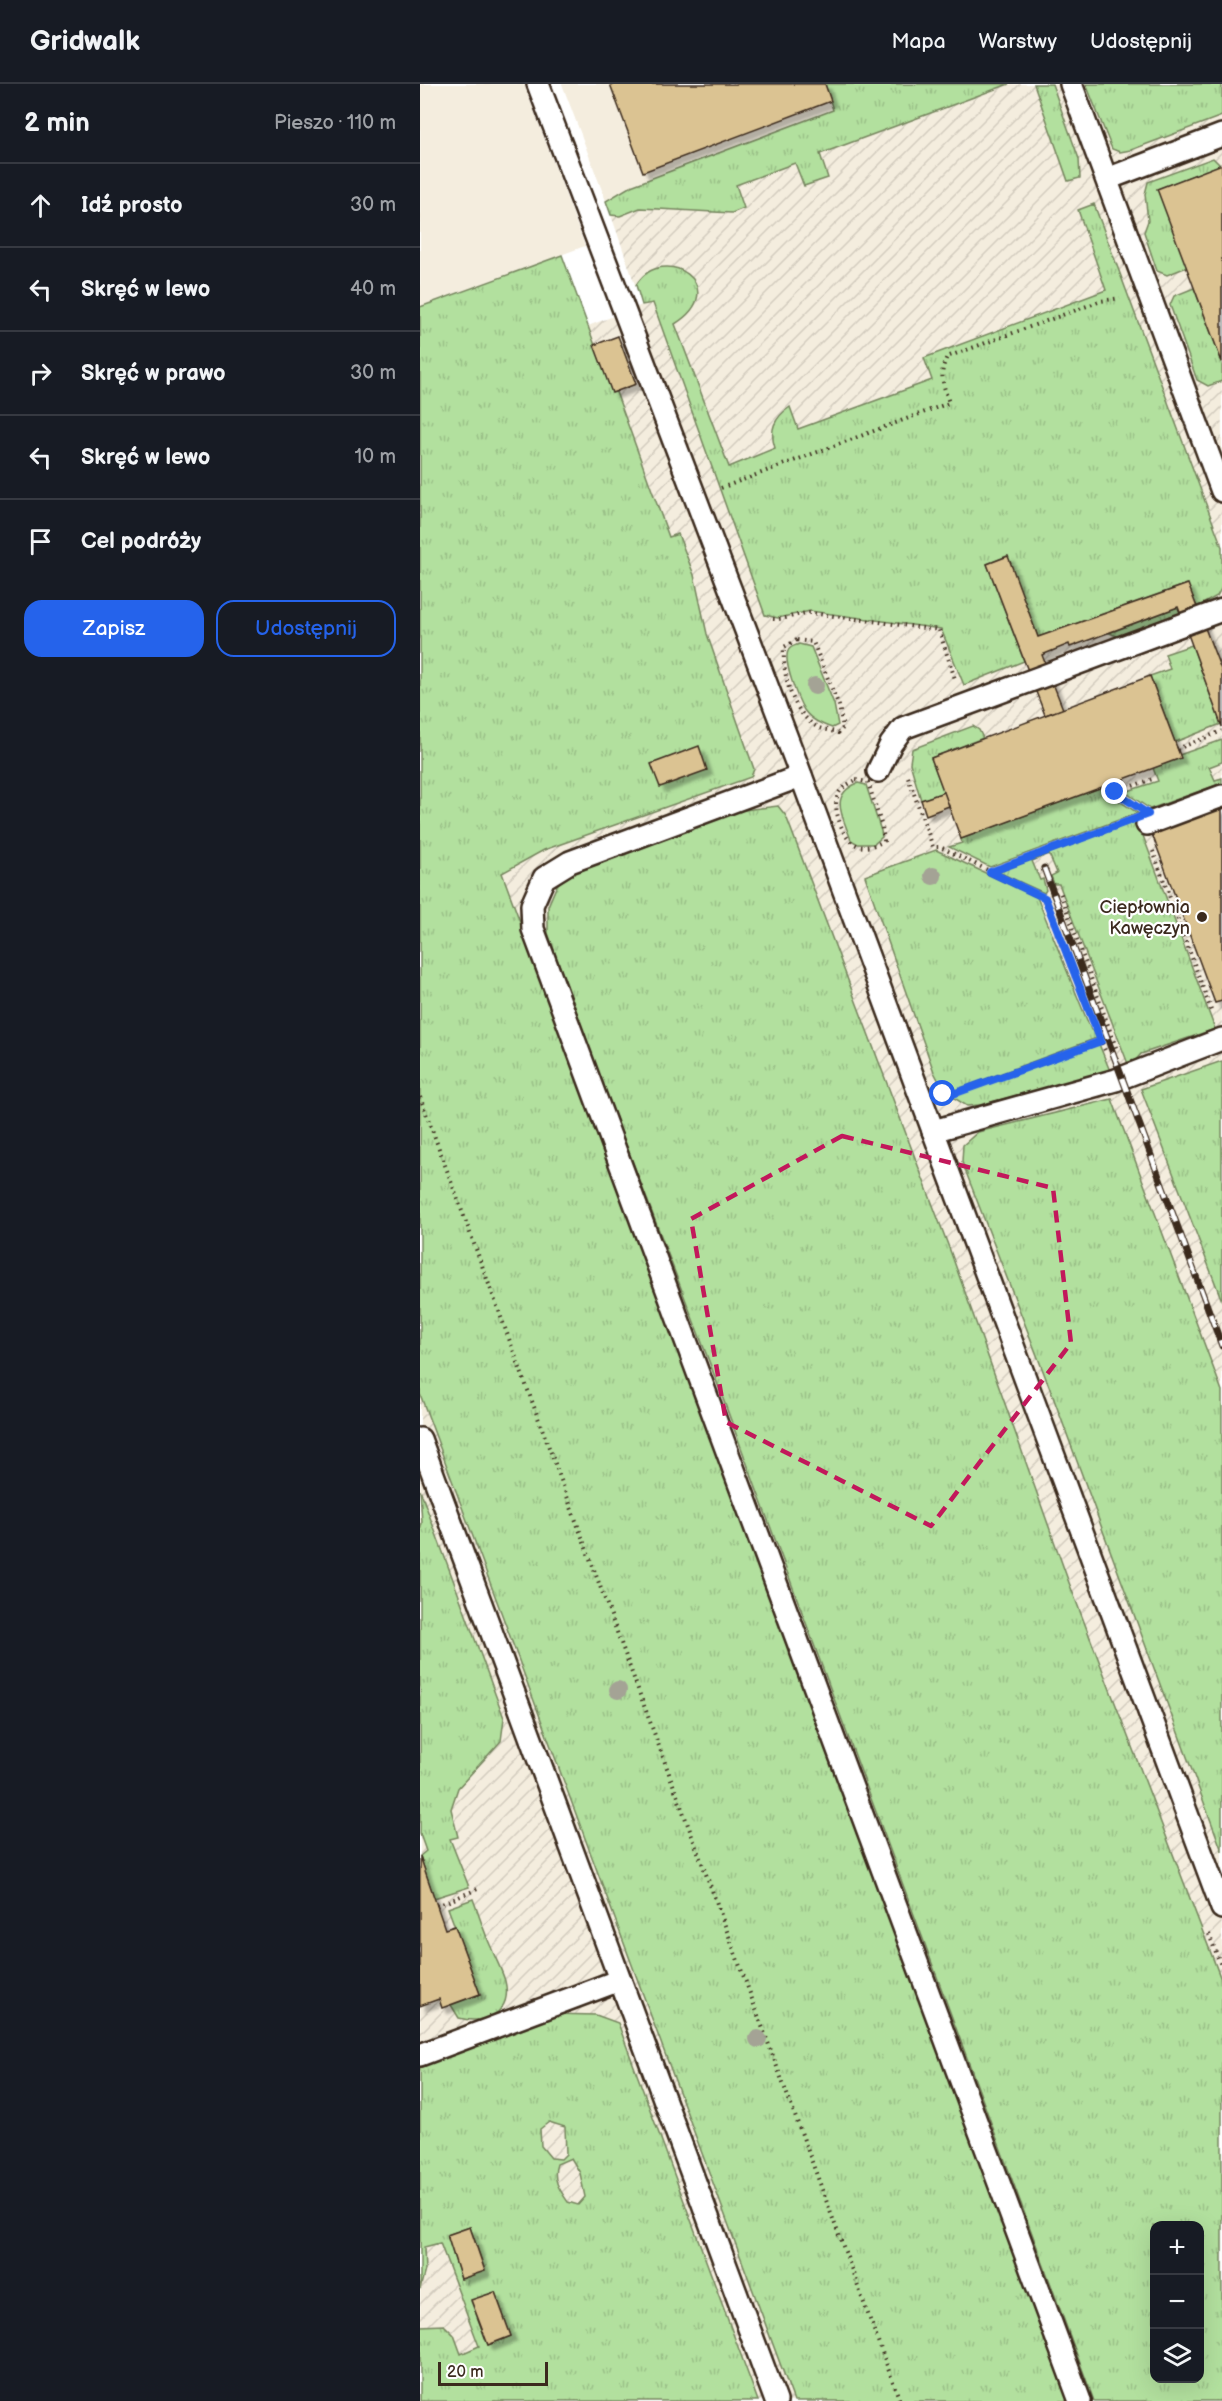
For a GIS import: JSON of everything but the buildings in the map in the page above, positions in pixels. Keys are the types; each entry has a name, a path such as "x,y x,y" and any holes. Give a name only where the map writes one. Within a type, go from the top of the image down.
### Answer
{"lane":[{"path":"538,84 801,776 1222,1908"},
{"path":"1071,84 1222,491"},
{"path":"1107,179 1222,135"},
{"path":"878,771 891,744 903,728 1222,610"},
{"path":"801,776 570,862 544,878 532,904 533,929 1080,2401"},
{"path":"1149,820 1222,796"},
{"path":"933,1131 1121,1078 1222,1039"},
{"path":"420,1439 776,2401"},
{"path":"420,2055 620,1980"}],"path":[{"path":"712,491 950,403 942,380 941,367 947,357 1101,301 1129,295"},
{"path":"767,617 774,620 791,619 801,613 811,613 939,630 956,681"},
{"path":"797,640 807,640 813,642 839,706 843,728 838,733 819,728 799,710 786,679 784,647 797,640"},
{"path":"1177,748 1222,731"},
{"path":"906,769 933,847 940,847 1045,898 1101,1041 1121,1078"},
{"path":"1105,786 1108,792 1115,792 1155,778"},
{"path":"856,780 868,782 884,841 873,846 862,847 852,843 844,836 837,812 838,795 844,787 856,780"},
{"path":"1115,792 1149,820"},
{"path":"990,872 1149,820"},
{"path":"1149,820 1146,832 1222,1039"},
{"path":"1045,898 1060,892 1121,1078"},
{"path":"975,1086 1101,1041"},
{"path":"420,1097 900,2401"},
{"path":"437,1906 480,1888"}],"highlighted area":[{"path":"842,1136 1053,1188 1071,1343 931,1526 726,1422 691,1219"}],"shaded area":[{"path":"420,84 524,84 585,246 420,307"},
{"path":"562,84 825,84 834,110 631,186 606,201"},
{"name":"Ciepłownia Kawęczyn","path":"981,84 1222,84 1222,2401 420,2401 420,577 594,345 588,326 642,305 611,215"}],"green space":[{"path":"825,84 1009,84 820,154 828,178 804,186 795,163 736,185 744,208 732,213 640,208 620,216 611,215 606,201 631,186 833,110"},
{"path":"1034,84 1052,84 1079,159 1080,178 1068,181"},
{"path":"1086,84 1222,84 1222,116 1120,152 1112,149"},
{"path":"1213,158 1220,165 1158,189 1187,267 1167,275 1157,271 1144,232 1148,221 1145,194 1148,182"},
{"path":"1094,204 1222,547 1222,587 1217,596 1197,607 1187,584 1038,637 1007,556 987,564 1024,661 964,685 941,629 810,611 778,618 765,615 653,303 642,305 636,285 648,273 662,267 676,268 688,274 696,284 698,296 691,310 675,324 729,467 775,448 774,425 790,407 798,429 932,380 924,358 1106,290 1078,210"},
{"path":"562,255 612,392 616,392 669,537 678,534 694,575 707,634 754,769 751,777 544,850 502,873 1069,2401 794,2401 420,1394 420,307"},
{"path":"1194,288 1222,362 1222,381 1208,386 1197,380 1170,305 1174,296"},
{"path":"1178,607 1180,613 1120,637 1109,633"},
{"path":"799,644 811,647 834,704 838,725 832,728 817,721 804,710 795,690 787,656 790,648"},
{"path":"1192,645 1221,724 1175,742 1150,676 1170,669 1165,654"},
{"path":"973,726 979,730 983,738 931,758 944,792 921,800 910,763 912,749"},
{"path":"1222,740 1222,762 1209,767 1215,780 1222,778 1222,783 1150,809 1125,792 1158,781 1153,768 1179,755"},
{"path":"858,783 866,785 881,831 882,837 874,844 858,844 851,840 842,815 840,800 843,794"},
{"path":"1100,788 1105,797 1113,797 1138,813 990,867 949,847 962,843 961,839"},
{"path":"778,806 786,816 951,1253 1068,1580 1222,1982 1222,2401 1094,2401 548,933 548,906 557,885 579,866 736,811"},
{"path":"1141,818 1142,833 1215,1029 1141,1054 1133,1063 1128,1064 1059,884 1054,884 1051,876 1057,873 1049,854 1032,861 1040,880 1043,879 1046,890 1044,893 998,872"},
{"path":"936,850 1037,897 1091,1030 1097,1038 954,1091 949,1092 942,1087 934,1072 865,876"},
{"path":"1099,1044 1110,1071 980,1105 967,1106 951,1096"},
{"path":"1222,1061 1222,1301 1141,1089"},
{"path":"1112,1099 1222,1391 1222,1851 1052,1394 962,1162 963,1145 978,1132"},
{"path":"420,1490 504,1718 501,1741 458,1788 451,1809 458,1837 450,1839 469,1887 434,1898 420,1856 426,1851 420,1834 420,1531 422,1523"},
{"path":"473,1899 504,1977 506,1992 501,2009 487,2018 478,2020 459,2018 451,2005 480,1994 448,1908"},
{"path":"551,2014 596,2015 618,2023 758,2401 420,2401 420,2326 444,2325 454,2335 461,2354 479,2346 440,2243 424,2247 425,2270 420,2289 420,2066","holes":["549,2122 565,2127 566,2154 561,2159 551,2158 541,2146 540,2129","571,2158 580,2173 585,2197 578,2205 568,2202 559,2188 555,2174 557,2164","470,2227 485,2270 461,2279 447,2235","495,2292 511,2336 488,2345 471,2301"]}],"railway":[{"path":"1044,868 1222,1346"}],"place":[{"name":"Ciepłownia Kawęczyn","path":"1202,917"}],"route":[{"path":"943,1094 953,1094 1101,1041 1045,898 990,872 1148,814 1115,792"}]}
